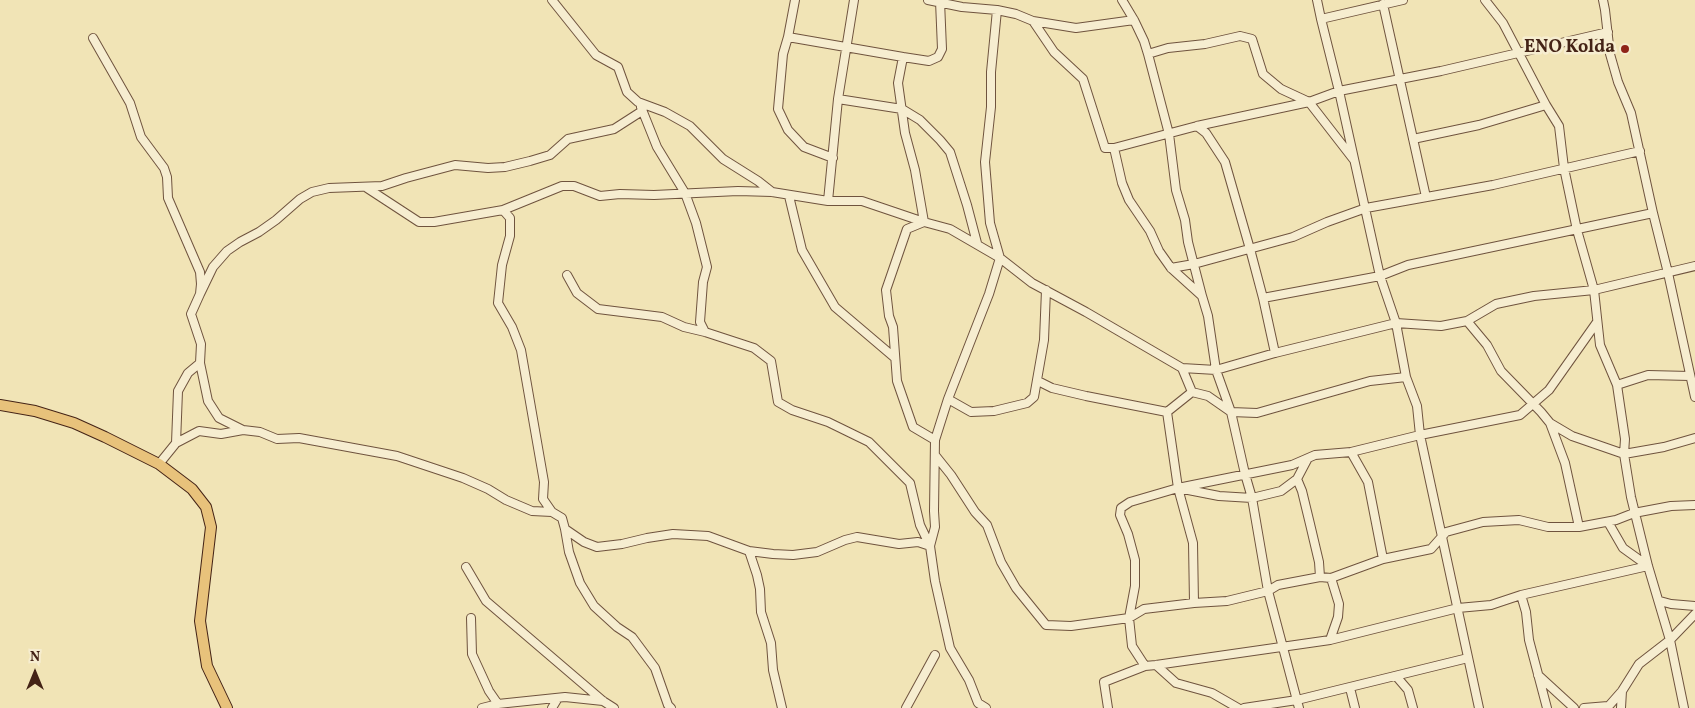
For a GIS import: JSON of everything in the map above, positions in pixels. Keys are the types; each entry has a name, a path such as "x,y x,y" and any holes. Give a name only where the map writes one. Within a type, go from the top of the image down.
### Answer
{"main road":[{"path":"2,408 35,411 74,423 159,464 192,489 206,507 211,528 200,621 207,666 227,708"}],"street":[{"path":"552,0 596,55 618,67 627,92 638,102 657,147 685,193 696,223 707,267 703,282 700,322 705,332"},
{"path":"795,0 783,54 778,109 788,130 804,146 833,158"},
{"path":"828,201 838,99 854,0"},
{"path":"928,0 962,7 997,10 1016,14 1033,21 1076,28 1134,20"},
{"path":"1122,0 1144,41 1169,134 1176,190 1208,316 1216,370 1231,412 1252,498 1268,591 1298,704"},
{"path":"1317,0 1320,19 1340,91 1380,276 1396,323 1406,377 1417,406 1420,435 1479,708"},
{"path":"1320,19 1403,0"},
{"path":"1485,0 1503,23 1546,106 1559,126 1564,168 1577,230 1594,290 1600,345 1618,385 1625,439 1624,454 1634,513 1648,566 1660,601 1684,708"},
{"path":"1603,0 1610,54 1618,82 1631,113 1695,397"},
{"path":"788,37 930,61 938,57 942,49 940,1"},
{"path":"1383,4 1426,197"},
{"path":"930,546 935,527 935,440 948,399 989,294 1000,258 990,223 985,162 991,107 991,72 997,10"},
{"path":"1033,21 1054,52 1083,79 1106,148 1114,148 1197,126 1309,102 1340,91 1520,53 1608,32"},
{"path":"1148,54 1168,48 1205,44 1240,36 1252,39 1264,74 1281,89 1309,102 1356,162"},
{"path":"93,38 130,102 140,138 164,168 167,177 168,198 200,272 200,294"},
{"path":"903,57 898,83 905,133 915,170 924,222"},
{"path":"838,99 902,109 920,120 950,152 977,243"},
{"path":"638,102 665,112 690,126 723,158 772,192"},
{"path":"1413,139 1479,125 1546,106"},
{"path":"242,430 219,418 208,401 200,363 201,344 192,314 213,268 227,251 276,220 300,199 312,192 329,188 382,186 455,165 488,168 504,167 530,161 550,156 568,140 581,135 614,129 642,110"},
{"path":"1197,126 1206,133 1225,162 1263,298 1275,353"},
{"path":"1114,148 1122,183 1129,200 1150,231 1170,268 1202,296"},
{"path":"1170,268 1194,264 1294,237 1327,222 1366,208 1493,186 1640,151"},
{"path":"367,188 420,222 434,222 503,210 562,186 574,186 600,196 738,191 772,192 828,201 862,202 924,222 950,228 1000,258 1032,283 1182,368 1216,370 1275,353 1396,323 1441,326 1467,321 1496,304 1534,296 1594,290 1695,266"},
{"path":"789,196 802,250 835,307 895,358"},
{"path":"503,210 510,218 510,236 502,264 498,303 512,327 521,350 544,482 543,499 552,512 562,518 570,552 584,589 594,606 617,628 632,638 655,668 668,705 671,708"},
{"path":"1263,298 1380,276 1408,265 1653,213"},
{"path":"924,222 907,229 886,290 889,316 893,327 897,381 913,427 935,440"},
{"path":"567,275 577,292 598,309 662,317 684,327 754,348 771,361 778,402 792,410 828,422 869,442 910,482 920,526 930,546 935,581 950,648 969,680 978,703 986,708"},
{"path":"948,399 971,412 994,411 1027,403 1034,397 1044,340 1046,290"},
{"path":"1467,321 1487,345 1501,371 1550,423 1572,436 1624,454 1664,447 1695,438"},
{"path":"1145,666 1132,646 1129,618 1135,586 1135,560 1128,534 1120,515 1121,508 1130,502 1156,496 1178,488 1292,465 1315,455 1351,452 1420,435 1520,415 1549,390 1597,322"},
{"path":"176,443 178,391 188,373 200,363"},
{"path":"1182,368 1192,392"},
{"path":"1618,385 1648,374 1690,376"},
{"path":"1192,392 1208,396 1231,412 1257,413 1370,381 1406,377"},
{"path":"1038,381 1052,388 1167,412 1192,392"},
{"path":"1167,412 1178,488 1192,543 1194,603"},
{"path":"1550,423 1565,463 1579,527"},
{"path":"159,464 176,443 199,431 221,434 242,430 260,432 278,439 299,438 397,456 463,478 532,511 552,512"},
{"path":"1351,452 1368,482 1383,559"},
{"path":"935,455 951,475 975,512 987,525 1001,562 1016,588 1046,625 1071,626 1129,618 1144,609 1227,601 1268,591 1278,585 1320,577 1331,578 1383,559 1431,549 1446,532 1483,522 1519,520 1548,527 1579,527 1608,522 1634,513 1671,506 1695,506"},
{"path":"1178,488 1219,496 1252,498 1281,491 1297,479 1307,460"},
{"path":"1297,479 1302,491 1319,562 1320,577"},
{"path":"1608,522 1623,548 1648,566"},
{"path":"565,529 584,542 598,547 673,534 696,534 730,543 749,551 793,555 817,552 856,537 899,544 918,542 930,546"},
{"path":"749,551 760,589 760,612 771,643 773,670 782,708"},
{"path":"1108,708 1104,682 1145,666 1330,640 1458,608 1491,605 1521,595 1648,566"},
{"path":"466,567 486,601 602,701 614,708"},
{"path":"1330,640 1338,617 1339,604 1331,578"},
{"path":"1521,595 1526,612 1529,640 1547,708"},
{"path":"1660,601 1695,606"},
{"path":"1584,708 1608,707 1622,691 1639,664 1670,640 1695,614"},
{"path":"471,618 472,654 489,690 498,704"},
{"path":"906,708 935,655"},
{"path":"1244,708 1298,704 1350,688 1468,658"},
{"path":"1156,665 1176,683 1212,693 1238,708"},
{"path":"1538,675 1574,708"},
{"path":"1396,676 1408,690 1413,708"},
{"path":"1350,688 1355,708"},
{"path":"1621,708 1622,691"},
{"path":"482,708 498,704 558,698 602,701"},
{"path":"552,708 558,698"}],"place":[{"name":"ENO Kolda","path":"1625,49"}]}
